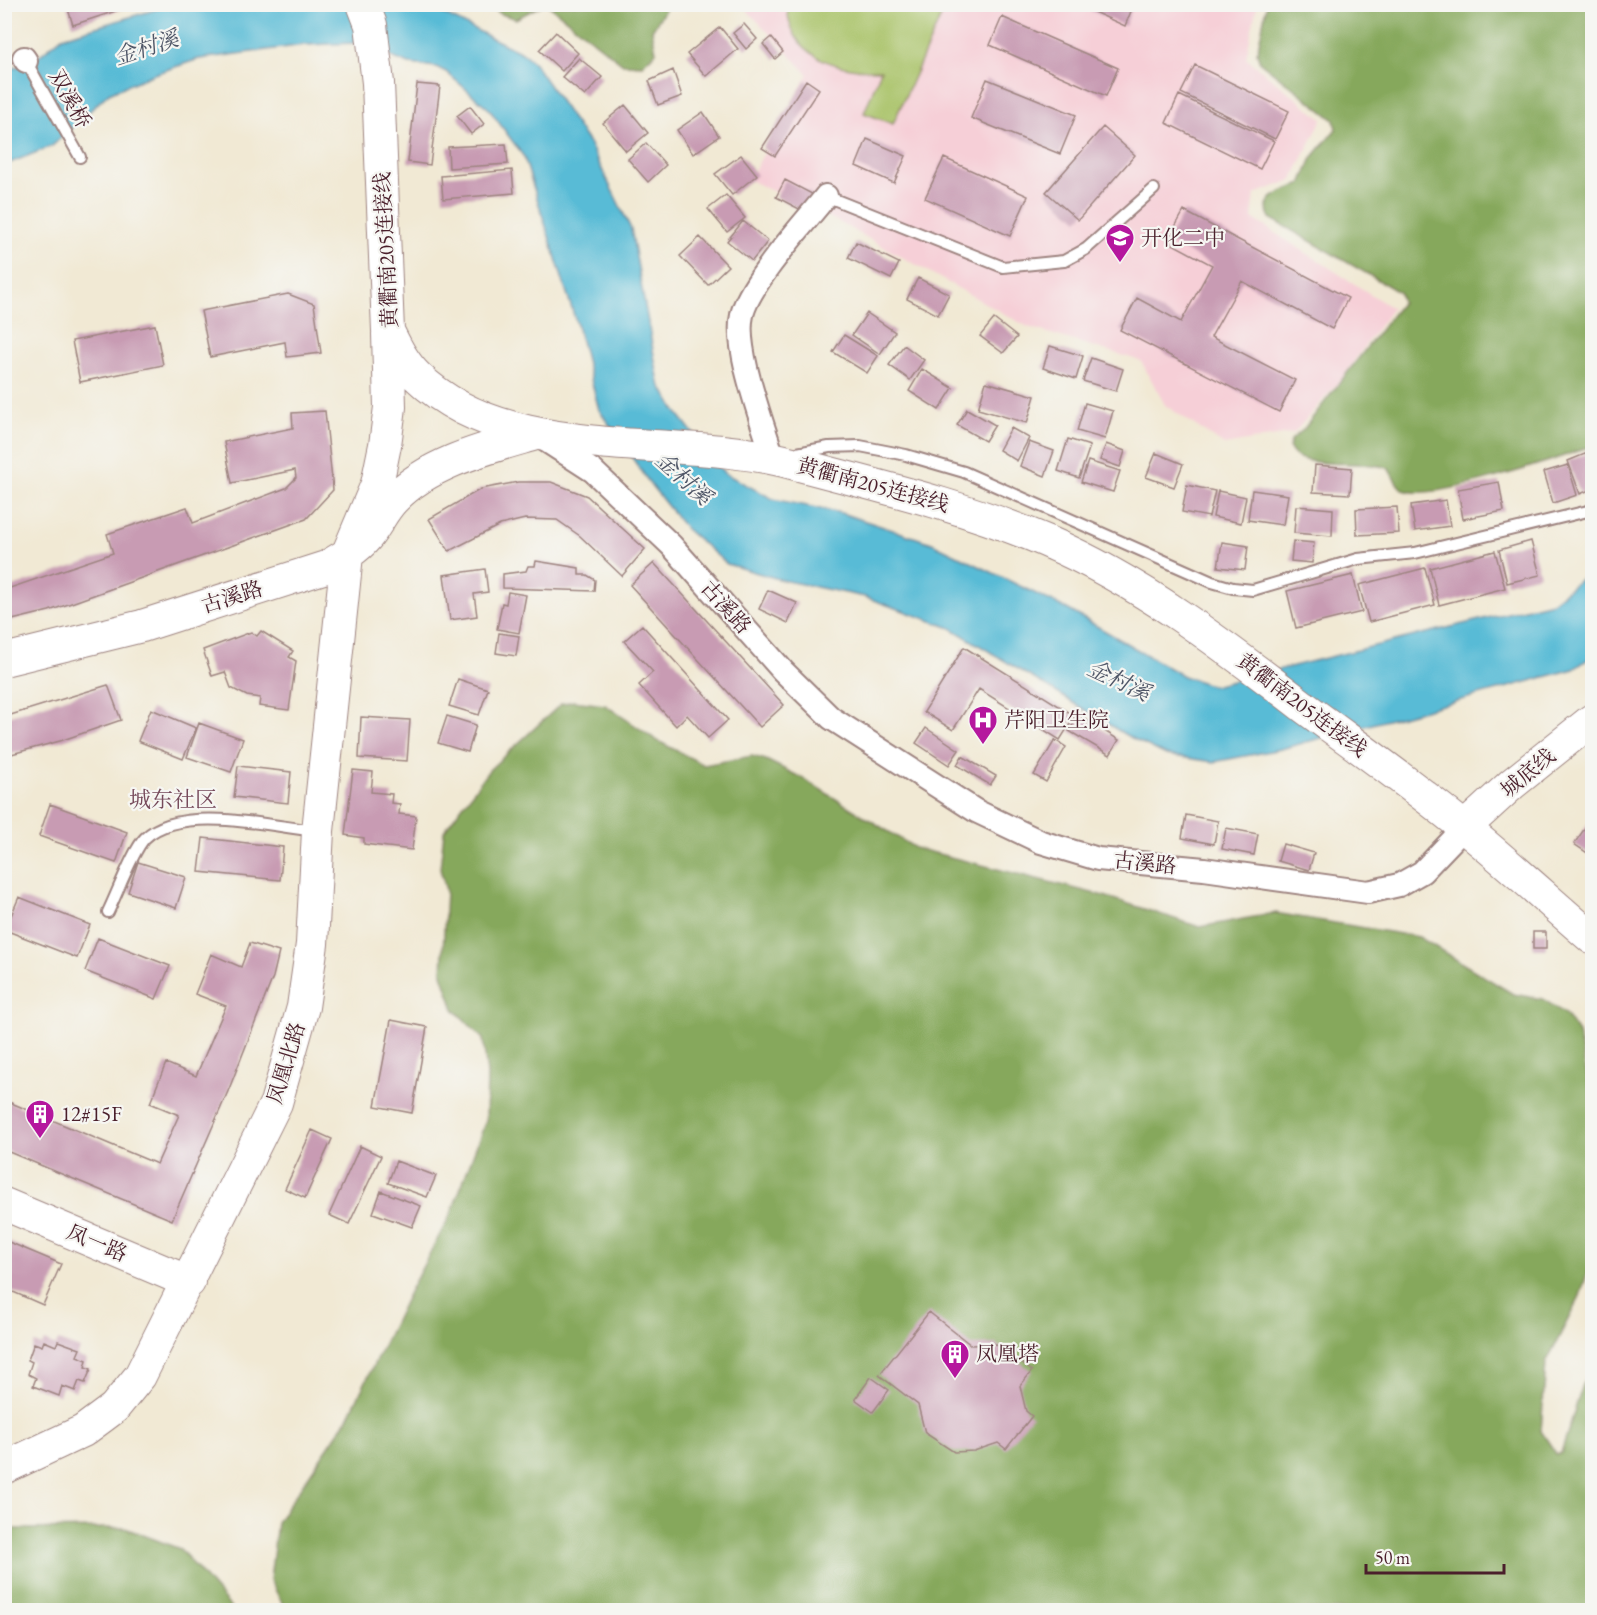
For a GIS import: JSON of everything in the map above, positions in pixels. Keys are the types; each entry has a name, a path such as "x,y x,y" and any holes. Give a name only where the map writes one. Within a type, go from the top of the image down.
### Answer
{"main road":[{"name":"黄衢南205连接线","path":"363,4 371,26 377,72 388,331 400,356 416,376 443,398 483,418 536,434 773,458 937,502 1048,542 1130,583 1222,644 1464,828 1593,938"},
{"name":"凤凰北路","path":"4,1468 83,1431 114,1408 140,1376 189,1282 276,1103 303,1007 312,944 318,831 347,555 377,484 385,445 390,407 388,331"},
{"name":"古溪路","path":"4,660 142,626 326,567 347,555 366,538 394,499 418,480 472,453 536,434"},
{"name":"城底线","path":"1464,828 1512,784 1593,720"},
{"name":"凤一路","path":"4,1204 189,1282"}],"street":[{"path":"773,458 740,342 742,315 752,292 826,196"},
{"name":"古溪路","path":"536,434 593,471 662,537 783,671 831,718 976,811 1041,842 1098,859 1204,869 1368,892 1399,885 1422,872 1464,828"}],"lane":[{"name":"双溪桥","path":"25,59 80,157"},
{"path":"826,196 1003,267 1064,261 1086,249 1154,189"},
{"path":"773,458 830,447 860,446 906,455 964,472 1212,582 1233,588 1253,590 1358,558 1415,553 1593,510"},
{"path":"108,912 143,840 153,831 193,820 215,819 318,831"}],"shaded area":[{"name":"开化二中","path":"742,5 1257,5 1246,58 1322,119 1292,180 1255,194 1252,218 1392,308 1341,379 1294,433 1224,445 1165,405 1141,361 1028,327 837,221 749,180 808,74"}],"green space":[{"path":"1267,4 1592,5 1592,446 1467,485 1419,492 1404,490 1397,484 1388,468 1366,464 1311,461 1293,453 1289,447 1292,439 1303,430 1402,302 1399,292 1270,218 1267,211 1270,199 1301,184 1312,158 1336,129 1334,120 1260,62 1257,53"},
{"path":"488,5 542,5 516,19 501,14"},
{"path":"548,5 668,5 652,30 656,52 642,65 623,64"},
{"path":"787,5 946,5 893,124 864,113 881,70 864,70 832,64 806,49 796,37 790,23"},
{"path":"573,701 605,705 658,741 704,765 752,756 766,760 802,778 915,848 1104,896 1200,927 1275,913 1419,937 1513,994 1543,999 1565,1014 1578,1033 1592,1098 1592,1258 1580,1296 1546,1363 1541,1431 1557,1455 1561,1453 1583,1384 1592,1367 1592,1610 286,1610 270,1580 277,1522 348,1418 409,1292 451,1214 486,1120 487,1074 483,1039 454,1009 442,974 446,890 440,869 444,831 489,770 561,704"},
{"path":"125,1528 180,1549 233,1610 5,1610 5,1529"}],"water":[{"name":"金村溪","path":"171,5 426,5 524,54 534,63 589,143 631,229 659,383 675,410 724,473 773,499 841,513 932,543 1067,609 1183,676 1213,686 1552,602 1592,570 1592,656 1574,669 1281,749 1214,762 1166,755 1126,735 951,628 865,597 782,580 727,564 685,528 651,485 599,410 577,325 524,157 489,109 446,72 436,67 409,64 357,43 304,45 199,59 154,74 109,93 52,146 5,165 5,71 34,60 62,37"}],"building":[{"path":"71,4 134,5 73,25 67,6"},
{"path":"1076,4 1134,4 1125,26"},
{"path":"1002,17 1118,68 1106,96 990,45"},
{"path":"744,24 757,39 746,49 733,33"},
{"path":"720,27 738,49 706,76 687,54"},
{"path":"556,32 578,53 562,71 539,50"},
{"path":"771,37 783,52 775,59 763,44"},
{"path":"579,58 602,77 585,96 562,77"},
{"path":"1195,65 1289,111 1275,139 1181,93"},
{"path":"673,70 682,96 658,105 649,81"},
{"path":"987,79 1076,115 1060,154 971,118"},
{"path":"806,80 819,89 775,156 762,148"},
{"path":"417,84 440,86 430,165 408,162"},
{"path":"1179,95 1274,141 1260,169 1166,123"},
{"path":"625,105 648,133 626,151 603,123"},
{"path":"470,106 484,124 471,134 457,116"},
{"path":"703,112 719,136 693,154 677,130"},
{"path":"1103,127 1135,155 1078,220 1046,192"},
{"path":"867,139 906,156 894,183 856,166"},
{"path":"646,143 666,165 648,182 628,159"},
{"path":"506,144 508,164 449,168 448,147"},
{"path":"741,155 757,175 732,195 715,174"},
{"path":"944,158 1028,196 1010,236 925,198"},
{"path":"512,170 514,193 443,199 441,176"},
{"path":"785,180 812,194 803,211 776,197"},
{"path":"726,195 745,218 727,232 708,209"},
{"path":"1184,211 1348,298 1332,329 1242,281 1211,337 1295,380 1279,412 1120,330 1137,298 1181,322 1212,265 1167,241"},
{"path":"743,221 768,241 752,261 727,241"},
{"path":"700,237 728,266 708,285 680,256"},
{"path":"856,242 899,263 891,279 848,258"},
{"path":"918,278 949,294 938,315 907,299"},
{"path":"288,294 314,304 321,353 287,357 285,342 210,357 201,311"},
{"path":"867,313 895,332 880,354 852,335"},
{"path":"994,319 1017,337 1003,353 980,336"},
{"path":"155,325 163,365 80,382 72,341"},
{"path":"844,335 878,356 867,373 833,352"},
{"path":"904,345 924,360 910,380 889,365"},
{"path":"1050,346 1083,356 1076,379 1043,368"},
{"path":"1091,358 1123,369 1116,391 1083,381"},
{"path":"922,369 953,388 939,410 909,391"},
{"path":"986,382 1035,396 1027,423 978,409"},
{"path":"1085,403 1113,411 1105,439 1077,431"},
{"path":"967,409 995,425 985,441 957,425"},
{"path":"325,411 333,490 306,519 49,611 4,622 4,590 113,553 107,534 187,507 193,523 286,488 296,478 295,470 232,483 224,442 293,428 292,413"},
{"path":"1011,428 1029,438 1017,461 999,450"},
{"path":"1068,439 1090,446 1079,478 1058,471"},
{"path":"1029,442 1054,451 1045,476 1020,466"},
{"path":"1106,444 1125,451 1120,467 1100,460"},
{"path":"1592,451 1592,489 1580,494 1568,461"},
{"path":"1156,453 1183,464 1174,487 1146,477"},
{"path":"4,454 10,454 6,489 4,489"},
{"path":"1088,461 1120,471 1113,492 1081,482"},
{"path":"1315,465 1352,468 1350,494 1313,492"},
{"path":"1568,465 1577,495 1553,503 1544,472"},
{"path":"518,482 551,482 587,496 645,549 622,576 580,536 557,520 525,519 500,525 449,551 429,519 481,489"},
{"path":"1499,482 1504,511 1463,519 1458,489"},
{"path":"1187,485 1215,491 1209,517 1182,512"},
{"path":"1252,490 1288,495 1283,525 1248,520"},
{"path":"1218,491 1246,497 1241,523 1213,517"},
{"path":"1446,500 1450,526 1415,531 1411,505"},
{"path":"1296,506 1333,509 1332,536 1294,533"},
{"path":"1397,507 1399,533 1357,535 1356,509"},
{"path":"1293,541 1314,543 1312,563 1291,561"},
{"path":"1531,541 1540,575 1507,583 1499,550"},
{"path":"1222,542 1248,546 1245,570 1218,567"},
{"path":"1495,551 1505,588 1439,605 1430,568"},
{"path":"536,561 579,568 579,575 587,575 595,580 594,591 503,588 503,574 526,571 528,566 535,566"},
{"path":"654,563 784,705 760,727 630,585"},
{"path":"1425,568 1435,605 1369,622 1359,585"},
{"path":"485,569 488,592 474,594 477,616 450,620 444,575"},
{"path":"1353,575 1362,612 1296,628 1287,591"},
{"path":"768,590 797,603 788,623 759,609"},
{"path":"508,592 526,595 519,633 497,629 502,603 506,604"},
{"path":"642,625 728,720 708,738 687,715 676,726 639,685 653,672 624,641"},
{"path":"261,631 293,651 289,657 296,661 289,710 259,706 260,698 247,696 231,688 225,672 212,676 203,650 251,632 257,636"},
{"path":"499,633 519,636 516,656 496,653"},
{"path":"964,647 1075,716 1060,740 979,689 953,730 924,712"},
{"path":"458,679 488,689 479,715 449,706"},
{"path":"108,685 121,720 60,741 4,756 4,717"},
{"path":"151,709 196,728 183,759 138,741"},
{"path":"1079,715 1119,740 1110,755 1069,731"},
{"path":"447,716 476,725 468,752 438,743"},
{"path":"361,717 410,720 407,761 359,758"},
{"path":"199,723 243,739 231,772 187,757"},
{"path":"926,728 959,750 949,765 916,743"},
{"path":"1055,740 1066,747 1046,782 1034,775"},
{"path":"962,756 996,776 990,785 957,765"},
{"path":"238,766 291,772 288,803 234,797"},
{"path":"353,770 373,772 371,792 392,794 391,803 400,804 399,814 416,816 412,850 364,844 364,838 345,835"},
{"path":"50,804 127,832 116,863 39,836"},
{"path":"1186,815 1218,821 1214,844 1182,838"},
{"path":"1592,818 1592,856 1574,844"},
{"path":"1226,828 1258,834 1254,855 1222,849"},
{"path":"203,838 283,847 280,880 199,872"},
{"path":"1283,844 1314,853 1309,870 1278,861"},
{"path":"138,862 186,877 176,908 128,892"},
{"path":"19,897 90,925 77,958 5,930"},
{"path":"1533,932 1546,932 1546,949 1533,949"},
{"path":"98,938 170,966 156,999 85,971"},
{"path":"250,943 279,952 273,977 229,1089 172,1220 4,1150 4,1100 157,1164 179,1115 150,1103 166,1063 196,1076 226,1006 195,994 211,954 241,967"},
{"path":"391,1020 427,1027 412,1113 375,1106"},
{"path":"312,1130 332,1139 305,1198 285,1189"},
{"path":"360,1146 381,1156 349,1224 329,1215"},
{"path":"396,1161 436,1176 427,1197 388,1183"},
{"path":"381,1191 421,1206 412,1227 373,1213"},
{"path":"4,1240 61,1264 43,1305 4,1288"},
{"name":"凤凰塔","path":"929,1312 971,1345 996,1344 1032,1371 1020,1386 1026,1411 1032,1416 1006,1449 998,1443 974,1451 954,1452 925,1433 918,1405 879,1375"},
{"path":"44,1341 56,1346 58,1341 80,1349 77,1356 87,1360 85,1367 91,1369 85,1383 79,1381 75,1391 62,1386 59,1396 33,1386 36,1378 28,1374 32,1362 28,1360 34,1343 42,1346"},
{"path":"871,1377 889,1390 873,1412 855,1399"}],"place":[{"name":"开化二中","path":"1120,264"},
{"name":"芹阳卫生院","path":"983,746"},
{"name":"12#15F","path":"40,1140"},
{"name":"凤凰塔","path":"955,1380"}],"district":[{"name":"城东社区","path":"173,799"}]}
